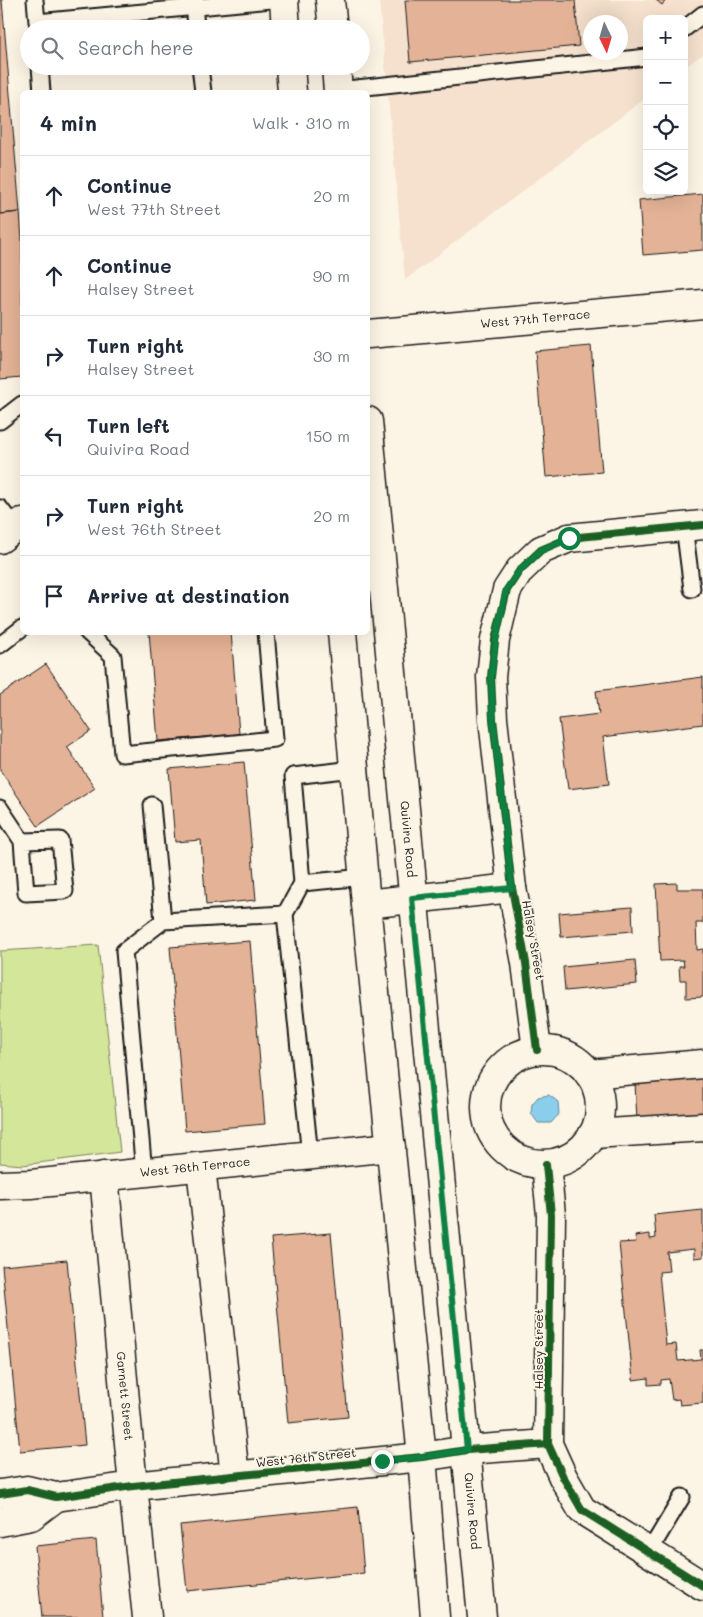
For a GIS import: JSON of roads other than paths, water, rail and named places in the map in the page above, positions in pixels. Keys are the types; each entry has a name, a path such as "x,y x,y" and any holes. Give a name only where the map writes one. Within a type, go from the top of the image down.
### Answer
{"street":[{"path":"284,0 285,20"},
{"path":"330,0 332,20"},
{"path":"291,75 292,90"},
{"name":"West 77th Terrace","path":"370,334 703,304"},
{"name":"Quivira Road","path":"370,443 482,1617"},
{"name":"Halsey Street","path":"537,1050 526,963 512,888 493,719 491,677 506,590 520,570 541,550 569,538 694,525"},
{"path":"342,635 365,890 422,1457 435,1617"},
{"name":"Halsey Street","path":"365,890 412,898 512,888"},
{"path":"537,1050 557,1052 575,1060 590,1074 597,1089 600,1106 598,1123 591,1140 579,1152 564,1161 546,1164 527,1163 509,1154 495,1140 487,1122 485,1102 491,1083 502,1067 518,1056 537,1050"},
{"path":"590,1074 703,1064"},
{"path":"593,1134 703,1126"},
{"name":"West 76th Terrace","path":"0,1185 31,1184 391,1147"},
{"name":"Halsey Street","path":"546,1164 551,1215 548,1444"},
{"path":"201,1167 235,1476"},
{"name":"Garnett Street","path":"104,1176 147,1617"},
{"path":"548,1444 563,1477 582,1510 703,1586"},
{"name":"West 76th Street","path":"0,1494 27,1490 56,1496 133,1486 422,1457 467,1450 548,1444"},
{"path":"0,1522 31,1516 56,1496"}],"lane":[{"path":"35,0 37,20"},
{"path":"73,20 194,3 271,0"},
{"path":"194,3 195,20"},
{"path":"688,26 703,14"},
{"path":"337,83 643,57"},
{"path":"41,75 42,90"},
{"path":"201,75 203,90"},
{"path":"0,421 20,406"},
{"path":"692,589 694,525"},
{"path":"0,645 20,630"},
{"path":"91,635 113,656 122,754 275,739 266,635"},
{"path":"310,1156 285,914 302,883 293,776 354,769"},
{"path":"152,805 163,922"},
{"path":"0,808 22,841"},
{"path":"302,883 365,890"},
{"path":"144,1173 124,950 163,922 285,914"},
{"path":"649,1552 682,1497"}],"water":[{"path":"549,1095 558,1102 559,1114 551,1123 538,1123 531,1113 532,1104 538,1097"}]}
